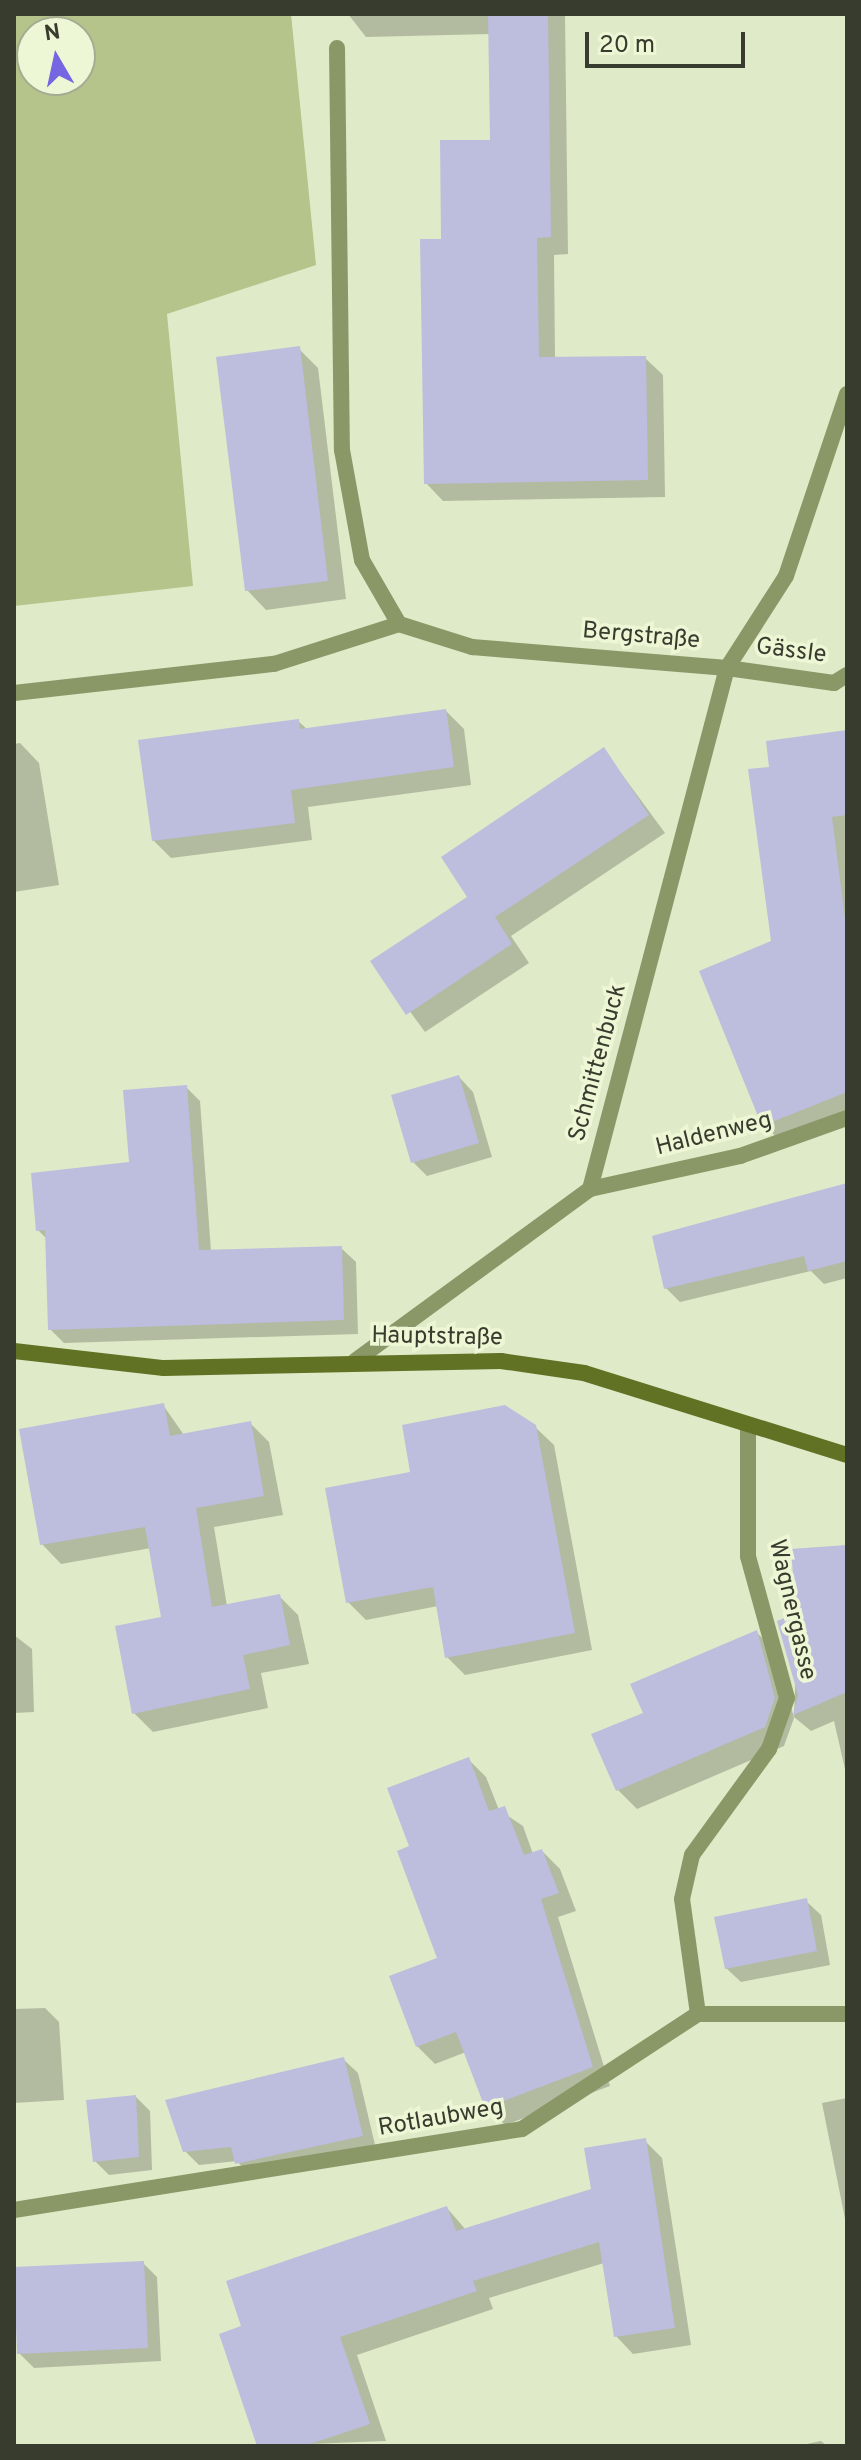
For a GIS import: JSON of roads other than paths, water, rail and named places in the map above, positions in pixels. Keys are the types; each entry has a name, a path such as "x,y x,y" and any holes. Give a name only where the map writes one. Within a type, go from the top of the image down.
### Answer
{"street":[{"path":"14,693 274,664 399,624 362,560 342,450 337,48"},
{"name":"Bergstraße","path":"399,624 472,647 727,668 786,576 847,394"},
{"name":"Gässle","path":"727,668 834,683 847,675"},
{"name":"Schmittenbuck","path":"590,1189 727,668"},
{"name":"Haldenweg","path":"590,1189 740,1156 847,1118"},
{"path":"355,1361 590,1189"},
{"name":"Hauptstraße","path":"14,1351 164,1368 355,1361 501,1361 584,1373 847,1455"},
{"name":"Wagnergasse","path":"698,2014 682,1899 692,1855 769,1749 787,1698 748,1556 748,1426"},
{"path":"698,2014 847,2014"},
{"name":"Rotlaubweg","path":"14,2210 522,2129 698,2014"}]}
